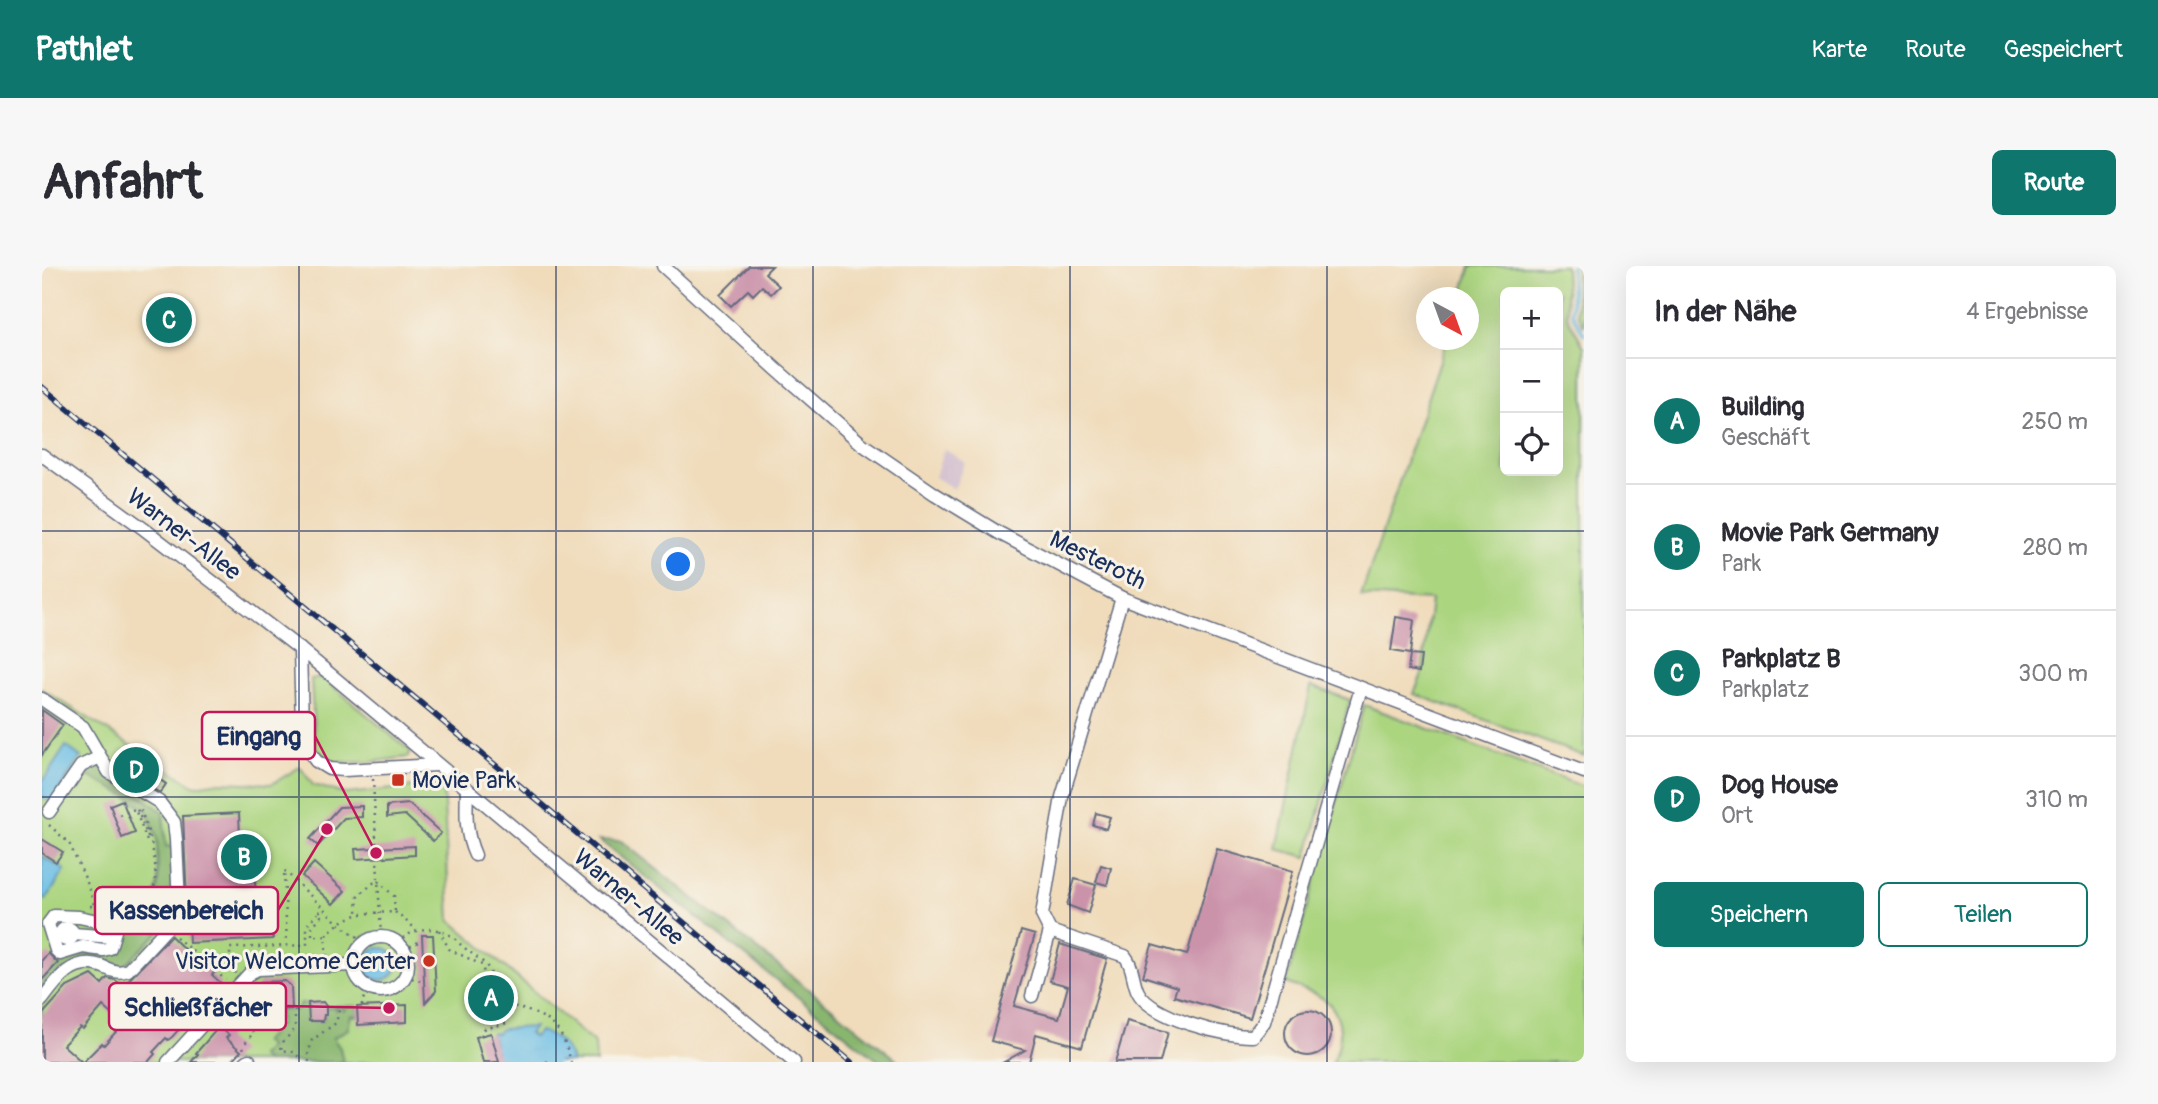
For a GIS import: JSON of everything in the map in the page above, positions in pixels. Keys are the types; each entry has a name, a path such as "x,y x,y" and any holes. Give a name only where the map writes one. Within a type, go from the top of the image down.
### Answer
{"street":[{"name":"Mesteroth","path":"663,266 766,361 862,444 977,520 1122,598 1584,772"},
{"name":"Warner-Allee","path":"42,455 144,529 300,649 794,1062"},
{"path":"1032,996 1050,931 1042,915 1062,797 1122,598"},
{"path":"300,649 302,726 309,750 316,761 328,769 344,771 437,765"},
{"path":"1050,931 1125,956 1131,964 1139,993 1150,1007 1165,1016 1238,1037 1253,1036 1265,1022 1362,688"},
{"path":"42,699 83,727 109,772 159,802 174,822 179,891 177,914 128,970 121,972 98,965 80,965 59,978 42,1000"},
{"path":"47,817 81,766 100,757"},
{"path":"467,790 468,841 475,855"},
{"path":"93,941 97,920"},
{"path":"97,920 115,926 110,948 65,935 97,920"},
{"path":"387,937 401,947 407,959 405,976 392,989 370,989 359,981 353,965 355,956 365,942 387,937"},
{"path":"168,1062 250,973 258,970 353,965"}],"path":[{"path":"373,769 381,937"},
{"path":"85,906 94,905 118,912 134,911 143,907 156,885 152,841 139,808 149,840 147,841 135,809 119,815"},
{"path":"47,817 69,843 85,877 94,905"},
{"path":"287,946 284,870 338,923 365,942"},
{"path":"377,880 394,896 395,912"},
{"path":"357,913 358,896 377,880"},
{"path":"230,962 230,948 307,945 307,925 323,908"},
{"path":"327,966 326,936 338,923 357,913 395,912 417,930"},
{"path":"318,914 321,916 312,926 312,936 326,936"},
{"path":"401,947 407,933 417,930 439,930 453,937 485,962 494,988 500,989 502,1002 551,1021 564,1037 570,1062"},
{"path":"439,930 449,949 482,965 486,983 484,1005 488,1012 506,1016 507,1023 484,1029 481,1036"},
{"path":"176,937 207,964"},
{"path":"401,947 422,941"},
{"path":"405,976 424,982"},
{"path":"362,1006 362,1001 370,989"},
{"path":"309,1062 312,1040 336,1023 340,1006"},
{"path":"295,1010 295,1029 282,1042 281,1050 294,1052 298,1056 297,1062"},
{"path":"242,1021 254,1032 243,1046 247,1061"}],"shaded area":[{"path":"944,449 965,462 954,489 935,477"}],"green space":[{"path":"1471,266 1565,266 1567,316 1584,347 1584,756 1414,694 1422,674 1431,600 1361,596 1444,350 1479,350 1479,287 1464,287"},
{"path":"1576,266 1584,266 1584,326 1577,313"},
{"path":"322,677 410,751 408,757 370,762 332,762 315,748 311,679"},
{"path":"1311,686 1350,700 1307,857 1277,849"},
{"path":"42,689 195,786 220,782 272,784 300,767 313,785 346,794 443,784 450,920 595,1044 596,1062 42,1062"},
{"path":"1364,705 1584,787 1584,1062 1332,1062 1340,1034 1340,1025 1333,1008 1317,995 1286,983"},
{"path":"92,765 100,766 163,812 166,847 173,846 174,908 168,921 148,902 155,895 158,883 157,839 147,811 127,796 87,775 86,771"},
{"path":"599,840 621,841 900,1062 880,1062"},
{"path":"142,909 162,929 124,966 60,971 42,988 42,980 64,959 118,951 125,941 122,922"},
{"path":"300,1004 308,1004 310,1021 323,1021 326,1008 335,1007 337,1010 337,1006 343,1006 343,1010 346,1010 346,1006 357,1006 358,1016 351,1015 348,1029 333,1038 340,1048 343,1062 266,1062 260,1056 269,1047 263,1042 280,1024 279,1010 298,1010"}],"water":[{"path":"66,746 81,757 51,802 42,796 42,782"},
{"path":"42,856 65,870 46,900 42,897"},
{"path":"381,948 392,953 397,964 392,975 381,980 370,975 365,964 370,953"},
{"path":"534,1027 529,1033 534,1037 539,1031 555,1038 564,1046 572,1062 559,1062 543,1051 532,1050 521,1056 517,1062 499,1062 491,1033 497,1033 501,1029"}],"building":[{"path":"749,266 772,266 765,273 779,286 771,294 762,286 753,295 748,290 731,306 720,295"},
{"path":"1396,617 1414,620 1410,654 1391,651"},
{"path":"1410,655 1421,656 1419,672 1408,670"},
{"path":"42,710 63,725 42,755"},
{"path":"126,749 159,772 156,777 166,784 160,793 115,766"},
{"path":"122,800 135,833 122,838 110,805"},
{"path":"409,804 441,833 433,841 405,815 387,817 387,806"},
{"path":"362,806 362,817 344,818 318,846 310,839 339,807"},
{"path":"239,813 241,861 254,860 257,908 271,907 273,939 189,943 183,816"},
{"path":"1096,813 1110,817 1106,829 1093,825"},
{"path":"42,839 63,852 56,862 42,853"},
{"path":"415,846 415,855 356,859 355,849"},
{"path":"1217,849 1293,871 1250,1018 1174,996 1177,987 1143,976 1152,945 1187,955"},
{"path":"314,863 345,891 333,904 302,876"},
{"path":"1101,865 1111,868 1107,885 1096,882"},
{"path":"1075,879 1096,885 1088,913 1067,905"},
{"path":"1021,931 1035,935 1014,1006 1059,1018 1068,986 1050,981 1060,944 1107,959 1082,1047 1036,1034 1029,1062 1004,1062 1025,1050 991,1041"},
{"name":"Visitor Welcome Center","path":"422,935 433,935 436,991 425,1003"},
{"path":"171,936 203,968 211,960 219,967 212,975 221,983 172,1037 168,1040 166,1038 153,1052 155,1054 148,1062 83,1062 102,1043 104,1045 123,1024 103,1006 83,1029 80,1027 63,1045 82,1062 42,1062 42,1015 67,987 92,975 102,984 107,978 123,986"},
{"path":"48,953 58,963 42,980 42,960"},
{"path":"285,981 291,986 292,1009 272,1010 254,1030 234,1012 261,982"},
{"path":"323,1002 326,1015 323,1021 309,1021 308,1003"},
{"path":"407,1005 407,1022 358,1025 357,1007"},
{"path":"1308,1010 1324,1017 1331,1033 1324,1049 1308,1056 1292,1049 1285,1033 1292,1017"},
{"path":"1127,1021 1168,1032 1160,1062 1115,1062"},
{"path":"217,1029 222,1029 229,1035 226,1038 241,1051 231,1062 191,1062 198,1054 196,1053"},
{"path":"491,1033 499,1062 483,1062 476,1037"}],"waterway":[{"path":"1571,266 1572,313 1584,334"},
{"path":"522,1062 537,1056 551,1062"}],"railway":[{"path":"42,387 851,1062"}],"place":[{"name":"Parkplatz B","path":"169,320"},
{"name":"Dog House","path":"136,770"},
{"name":"Movie Park","path":"398,780"},
{"name":"Kassenbereich","path":"327,829"},
{"name":"Eingang","path":"376,853"},
{"name":"Movie Park Germany","path":"244,857"},
{"name":"Visitor Welcome Center","path":"429,961"},
{"name":"Building","path":"491,998"},
{"name":"Schließfächer","path":"389,1008"}]}
